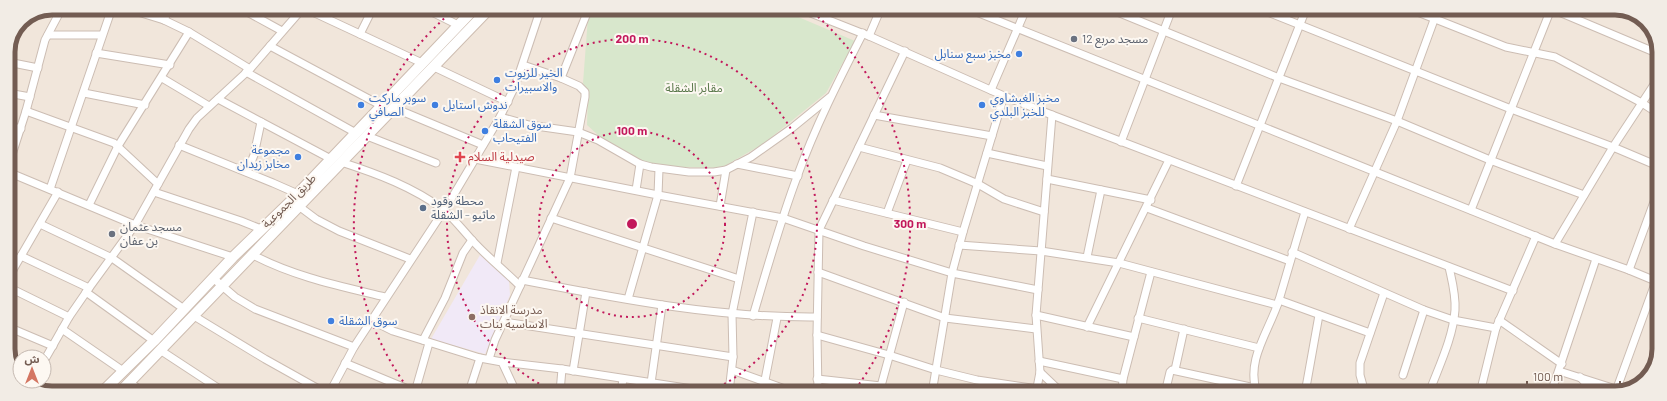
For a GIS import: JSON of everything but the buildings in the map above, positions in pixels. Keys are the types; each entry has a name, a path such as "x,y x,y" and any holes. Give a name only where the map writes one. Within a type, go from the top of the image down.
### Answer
{"main road":[{"name":"طريق الجموعية","path":"125,386 254,255 331,158 468,15"},
{"name":"طريق الجموعية","path":"108,386 154,341 261,229 342,162 483,15"}],"street":[{"path":"15,147 48,34 58,15"},
{"path":"50,189 109,15"},
{"path":"148,15 164,20 189,32 248,70 356,133"},
{"path":"164,20 166,15"},
{"path":"253,15 282,31"},
{"path":"51,349 69,317 87,290 135,225 179,145 197,118 248,70 297,15"},
{"path":"319,15 422,63"},
{"path":"360,34 370,15"},
{"path":"438,15 458,25"},
{"path":"333,386 354,347 385,297 443,210 500,117 508,102 523,65 539,15"},
{"path":"561,78 586,15"},
{"path":"816,15 866,34 1004,96 1513,291"},
{"path":"753,316 783,218 798,176 830,97 877,15"},
{"path":"987,15 1555,244 1629,270 1652,280"},
{"path":"991,90 1023,15"},
{"path":"1125,15 1279,78 1397,121 1490,160 1584,195"},
{"path":"1121,142 1144,78 1169,15"},
{"path":"1275,15 1652,163"},
{"path":"1236,186 1304,15"},
{"path":"1426,15 1506,47 1555,57 1642,103 1652,110"},
{"path":"1350,229 1397,121 1435,15"},
{"path":"1471,210 1549,15"},
{"path":"1565,15 1652,51"},
{"path":"89,205 118,146 162,78 189,32"},
{"path":"48,34 102,35"},
{"path":"270,46 382,106"},
{"path":"818,386 819,230 905,51"},
{"path":"96,53 170,65"},
{"path":"15,63 38,68"},
{"path":"489,359 493,344 570,178 585,92 579,86 561,78 523,65"},
{"path":"434,67 508,102"},
{"path":"162,78 209,106"},
{"path":"1555,244 1613,147 1652,88"},
{"path":"84,93 145,105"},
{"path":"15,94 30,97"},
{"path":"933,386 952,273 1004,96"},
{"path":"500,117 529,125 578,132 598,140 640,164 659,169 689,172 714,172 726,170 751,157 792,128 830,97"},
{"path":"218,99 331,158"},
{"path":"394,108 483,145"},
{"path":"26,111 110,141 118,146 158,184"},
{"path":"874,115 992,136"},
{"path":"1038,386 1040,372 1036,315 1052,115"},
{"path":"247,172 254,155 261,122"},
{"path":"15,128 21,129"},
{"path":"367,136 436,162"},
{"path":"179,145 247,172 296,201 316,219 339,231 410,259"},
{"path":"860,147 940,168 978,184 1009,200 1044,212"},
{"path":"987,153 1048,166"},
{"path":"475,159 783,218 864,246 952,273 1038,290"},
{"path":"887,213 907,160"},
{"path":"1087,327 1151,200 1169,160"},
{"path":"342,162 385,176 425,198 443,210 472,240 521,283 662,305 732,314 777,318 817,317"},
{"path":"636,190 640,164"},
{"path":"737,164 798,176"},
{"path":"497,263 516,167"},
{"path":"628,299 658,195 659,169"},
{"path":"720,206 726,170"},
{"path":"15,175 135,225 233,257"},
{"path":"1046,180 1151,200"},
{"path":"1087,257 1101,190"},
{"path":"15,263 21,256 58,192"},
{"path":"154,192 261,229"},
{"path":"833,200 963,232"},
{"path":"1629,270 1652,207"},
{"path":"1147,208 1290,261"},
{"path":"730,386 733,357 732,314 753,212"},
{"path":"1255,386 1253,371 1259,348 1278,302 1305,212"},
{"path":"551,218 642,249 739,279"},
{"path":"40,224 112,258 184,309"},
{"path":"1482,386 1496,328 1536,236"},
{"path":"416,386 426,341 463,253 472,240"},
{"path":"959,245 1041,251 1119,263 1278,302 1370,333"},
{"path":"1292,252 1424,310 1454,320 1496,328"},
{"path":"254,255 279,268 300,276 385,297"},
{"path":"21,256 87,290 154,341"},
{"path":"1553,386 1596,259"},
{"path":"1432,386 1454,320 1455,297 1449,266"},
{"path":"818,272 945,318 1036,329"},
{"path":"1122,386 1138,318 1151,272"},
{"path":"213,278 235,297 255,308 354,347"},
{"path":"15,290 69,317"},
{"path":"573,371 586,292"},
{"path":"1363,386 1360,375 1360,363 1384,293"},
{"path":"1621,385 1652,296"},
{"path":"879,386 882,384 904,302"},
{"path":"651,383 662,305"},
{"path":"1403,375 1424,310"},
{"path":"1036,315 1134,337"},
{"path":"1307,386 1319,315"},
{"path":"194,316 313,386"},
{"path":"764,380 777,318"},
{"path":"1138,318 1259,348"},
{"path":"371,320 386,328 480,358 671,386"},
{"path":"1499,320 1560,367 1580,377 1607,386"},
{"path":"504,322 733,357"},
{"path":"62,329 123,371"},
{"path":"1175,370 1184,329"},
{"path":"15,330 53,346"},
{"path":"817,335 936,370 1010,386"},
{"path":"160,350 215,386"},
{"path":"471,386 480,358"},
{"path":"1039,360 1123,379"},
{"path":"502,362 513,386"},
{"path":"345,364 400,386"},
{"path":"561,386 562,369"},
{"path":"732,370 764,380 777,386"},
{"path":"1167,386 1170,372 1175,370 1240,386"},
{"path":"1040,372 1055,386"},
{"path":"1580,377 1588,386"},
{"path":"622,386 623,379"},
{"path":"817,379 854,386"},
{"path":"129,382 135,386"}],"shaded area":[{"path":"52,15 1622,16 1633,20 1643,28 1649,38 1652,50 1652,349 1649,363 1643,373 1627,384 1615,386 52,386 52,349 15,349 16,45 21,31 31,21"},
{"name":"مدرسة الانقاذ الاساسية بنات","path":"480,255 509,281 510,295 485,354 431,339"}],"green space":[{"name":"مقابر الشقلة","path":"589,15 794,15 855,41 826,93 763,144 721,168 646,166 610,146 587,125 588,92 583,83"}],"place":[{"name":"مسجد مربع 12","path":"1074,39"},
{"name":"مخبز سبع سنابل","path":"1019,54"},
{"name":"الخير للزيوت والاسبيرات","path":"497,80"},
{"name":"سوبر ماركت الصافي","path":"361,105"},
{"name":"ندوش استايل","path":"435,105"},
{"name":"مخبز الغبشاوي للخبز البلدي","path":"982,105"},
{"name":"سوق الشقلة الفتيحاب","path":"485,131"},
{"name":"مجموعة مخابز زيدان","path":"298,157"},
{"name":"صيدلية السلام","path":"460,157"},
{"name":"محطة وقود ماثيو - الشقلة","path":"423,208"},
{"name":"مسجد عثمان بن عفان","path":"112,234"},
{"name":"مدرسة الانقاذ الاساسية بنات","path":"472,317"},
{"name":"سوق الشقلة","path":"331,321"}]}
